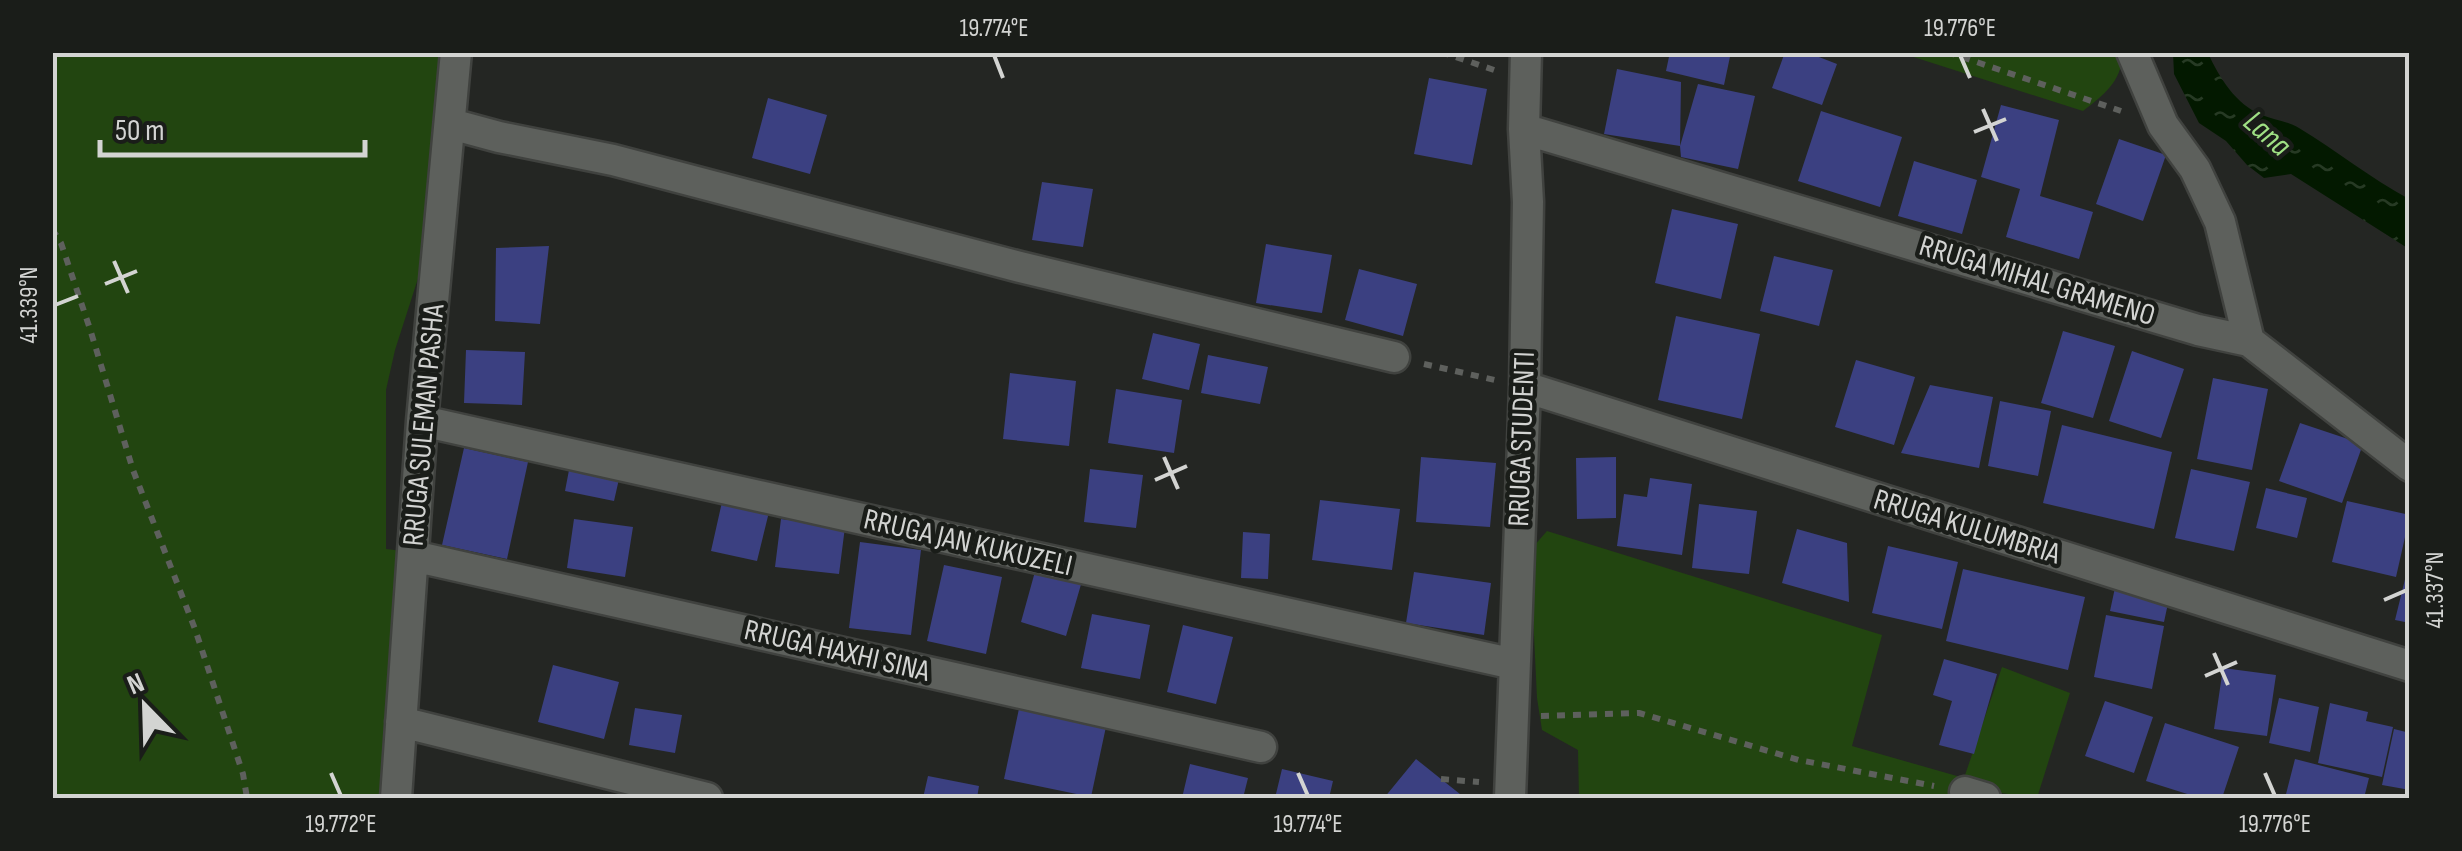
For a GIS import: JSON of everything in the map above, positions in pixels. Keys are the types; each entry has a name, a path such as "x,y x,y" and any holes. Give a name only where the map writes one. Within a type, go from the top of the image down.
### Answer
{"street":[{"name":"RRUGA SULEMAN PASHA","path":"396,798 422,421 456,52"},
{"path":"2132,52 2162,125 2196,169 2220,222 2249,341 2410,466"},
{"name":"RRUGA STUDENTI","path":"1510,798 1525,387 1525,66"},
{"path":"451,124 612,160 1020,267 1394,357"},
{"name":"RRUGA MIHAL GRAMENO","path":"1524,129 2198,330 2249,341"},
{"name":"RRUGA KULUMBRIA","path":"1525,387 2410,666"},
{"name":"RRUGA JAN KUKUZELI","path":"422,421 1514,664"},
{"name":"RRUGA HAXHI SINA","path":"413,556 1261,747"},
{"path":"401,722 707,798"}],"path":[{"path":"1441,52 1525,66"},
{"path":"1947,52 2162,125"},
{"path":"52,230 61,243 133,470 195,630 248,798"},
{"path":"1394,357 1525,387"},
{"path":"1513,717 1639,713 1799,760 1975,795"}],"green space":[{"path":"52,53 444,53 422,266 386,390 386,549 403,551 382,798 53,798"},
{"path":"1901,53 2122,53 2116,79 2083,111"},
{"path":"1547,531 1882,635 1852,746 1964,778 2002,667 2070,693 2037,798 2001,793 1999,798 1579,798 1578,750 1542,730 1537,698 1531,573 1533,547"}],"water":[{"name":"Lana","path":"2173,53 2208,53 2223,81 2244,104 2299,128 2409,199 2409,249 2291,174 2264,178 2247,165 2226,141 2199,123 2174,74"}],"building":[{"path":"1670,52 1731,52 1724,85 1666,71"},
{"path":"1785,52 1806,52 1837,64 1822,105 1772,88"},
{"path":"1617,69 1681,82 1680,146 1604,134"},
{"path":"1429,78 1487,89 1472,165 1414,154"},
{"path":"1698,84 1755,96 1738,169 1681,157 1680,146"},
{"path":"768,98 827,115 810,174 752,158"},
{"path":"2001,105 2059,120 2040,196 2093,212 2079,259 2006,237 2020,189 1981,177"},
{"path":"1821,111 1902,137 1880,207 1798,181"},
{"path":"2119,139 2166,155 2143,221 2096,204"},
{"path":"1914,161 1977,180 1962,234 1898,216"},
{"path":"1042,182 1093,189 1083,247 1032,240"},
{"path":"1672,209 1738,224 1721,299 1655,283"},
{"path":"1266,244 1332,255 1322,313 1256,303"},
{"path":"549,246 540,324 495,321 496,248"},
{"path":"1774,256 1833,270 1819,326 1760,311"},
{"path":"1359,269 1417,284 1403,336 1345,320"},
{"path":"1676,316 1760,334 1742,419 1658,400"},
{"path":"2063,331 2115,346 2093,418 2041,403"},
{"path":"1153,333 1200,344 1189,390 1142,379"},
{"path":"466,350 525,352 522,405 464,403"},
{"path":"2132,351 2184,369 2161,438 2109,421"},
{"path":"1208,355 1268,367 1260,404 1201,393"},
{"path":"1856,360 1915,377 1894,445 1835,427"},
{"path":"1010,373 1076,381 1069,446 1003,439"},
{"path":"2213,378 2268,389 2252,470 2197,459"},
{"path":"1930,385 1993,397 1979,468 1901,453"},
{"path":"1116,389 1182,400 1174,453 1108,443"},
{"path":"2000,401 2051,411 2038,476 1988,466"},
{"path":"2300,423 2363,444 2342,503 2279,481"},
{"path":"2062,425 2172,452 2154,529 2043,503"},
{"path":"464,448 528,462 507,559 442,545"},
{"path":"1421,457 1496,463 1490,527 1416,522"},
{"path":"1616,457 1616,518 1577,519 1576,458"},
{"path":"1090,469 1143,475 1136,528 1084,522"},
{"path":"2191,469 2250,482 2234,551 2175,538"},
{"path":"569,470 619,479 614,501 565,491"},
{"path":"1650,478 1692,484 1682,555 1617,546 1624,494 1647,497"},
{"path":"2266,488 2307,498 2297,538 2256,528"},
{"path":"1320,500 1400,509 1392,570 1312,560"},
{"path":"2347,501 2410,515 2396,577 2332,562"},
{"path":"722,502 769,512 757,561 711,551"},
{"path":"1699,504 1757,511 1749,574 1692,568"},
{"path":"574,519 633,527 625,577 567,568"},
{"path":"781,519 845,527 839,574 775,567"},
{"path":"1797,529 1847,543 1849,602 1782,583"},
{"path":"1243,532 1270,534 1268,579 1241,578"},
{"path":"860,542 921,550 911,635 849,628"},
{"path":"1888,546 1958,562 1942,629 1872,613"},
{"path":"944,565 1002,577 986,654 927,641"},
{"path":"2410,567 2410,623 2395,620"},
{"path":"1036,568 1082,581 1066,636 1021,622"},
{"path":"1963,569 2085,597 2068,670 1946,641"},
{"path":"1414,572 1491,583 1484,635 1406,623"},
{"path":"2116,583 2170,594 2164,622 2110,611"},
{"path":"1092,614 1150,625 1140,679 1081,668"},
{"path":"2106,615 2164,626 2152,689 2094,677"},
{"path":"1183,625 1233,637 1216,704 1167,692"},
{"path":"1944,659 1997,674 1974,754 1939,745 1952,701 1933,695"},
{"path":"553,665 619,682 604,739 538,722"},
{"path":"2223,668 2276,675 2267,736 2214,729"},
{"path":"2279,698 2319,707 2310,752 2269,743"},
{"path":"2105,701 2153,717 2134,773 2085,756"},
{"path":"2330,703 2368,712 2366,721 2393,727 2382,777 2318,763"},
{"path":"1020,704 1107,722 1091,797 1004,779"},
{"path":"635,708 682,715 675,753 629,745"},
{"path":"2165,723 2239,747 2222,798 2200,798 2146,781"},
{"path":"2394,729 2410,733 2410,790 2382,785"},
{"path":"1416,759 1441,779 1465,798 1384,798"},
{"path":"2295,759 2369,778 2364,798 2285,798"},
{"path":"1190,764 1248,778 1243,798 1182,798"},
{"path":"1282,769 1333,781 1329,798 1275,798"},
{"path":"928,776 979,786 977,798 923,798"}]}
